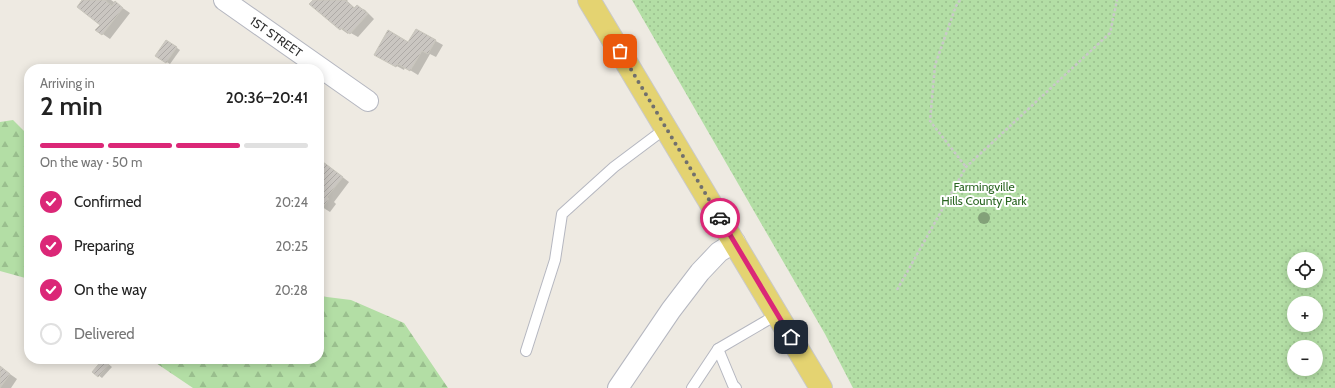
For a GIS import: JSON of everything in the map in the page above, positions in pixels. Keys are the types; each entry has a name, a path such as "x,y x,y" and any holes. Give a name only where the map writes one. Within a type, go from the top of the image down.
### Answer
{"main road":[{"path":"589,0 821,388"}],"street":[{"name":"1ST STREET","path":"224,0 315,64"},
{"name":"1ST STREET","path":"324,70 368,101"},
{"path":"618,388 671,310 700,272 719,252 735,242"}],"lane":[{"path":"526,351 555,260 562,214 614,167 666,128"},
{"path":"692,388 718,349 778,314"},
{"path":"718,349 733,385 736,388"}],"path":[{"path":"960,0 956,6 934,65 930,121 966,167"},
{"path":"897,290 966,167 1110,33 1117,0"}],"green space":[{"name":"Farmingville Hills County Park","path":"632,0 1335,0 1335,388 853,388 825,334"},
{"path":"13,120 24,131 24,278 0,271 0,122"},
{"path":"324,297 351,300 404,323 448,388 193,388 157,364 324,364"}],"building":[{"path":"82,0 106,0 112,6 115,1 123,8 102,35 95,30 100,25 77,7"},
{"path":"313,0 345,0 354,8 357,5 368,14 350,34 342,28 340,30 309,4"},
{"path":"416,29 436,40 428,54 422,51 410,71 398,64 396,67 374,55 388,30 408,42"},
{"path":"166,40 177,47 166,63 155,56"},
{"path":"324,163 343,177 327,197 329,199 324,205"},
{"path":"99,364 109,365 98,377 92,372"},
{"path":"0,366 10,374 0,388"}],"way so far":[{"path":"620,51 720,218"}],"route":[{"path":"720,218 791,337"}]}
